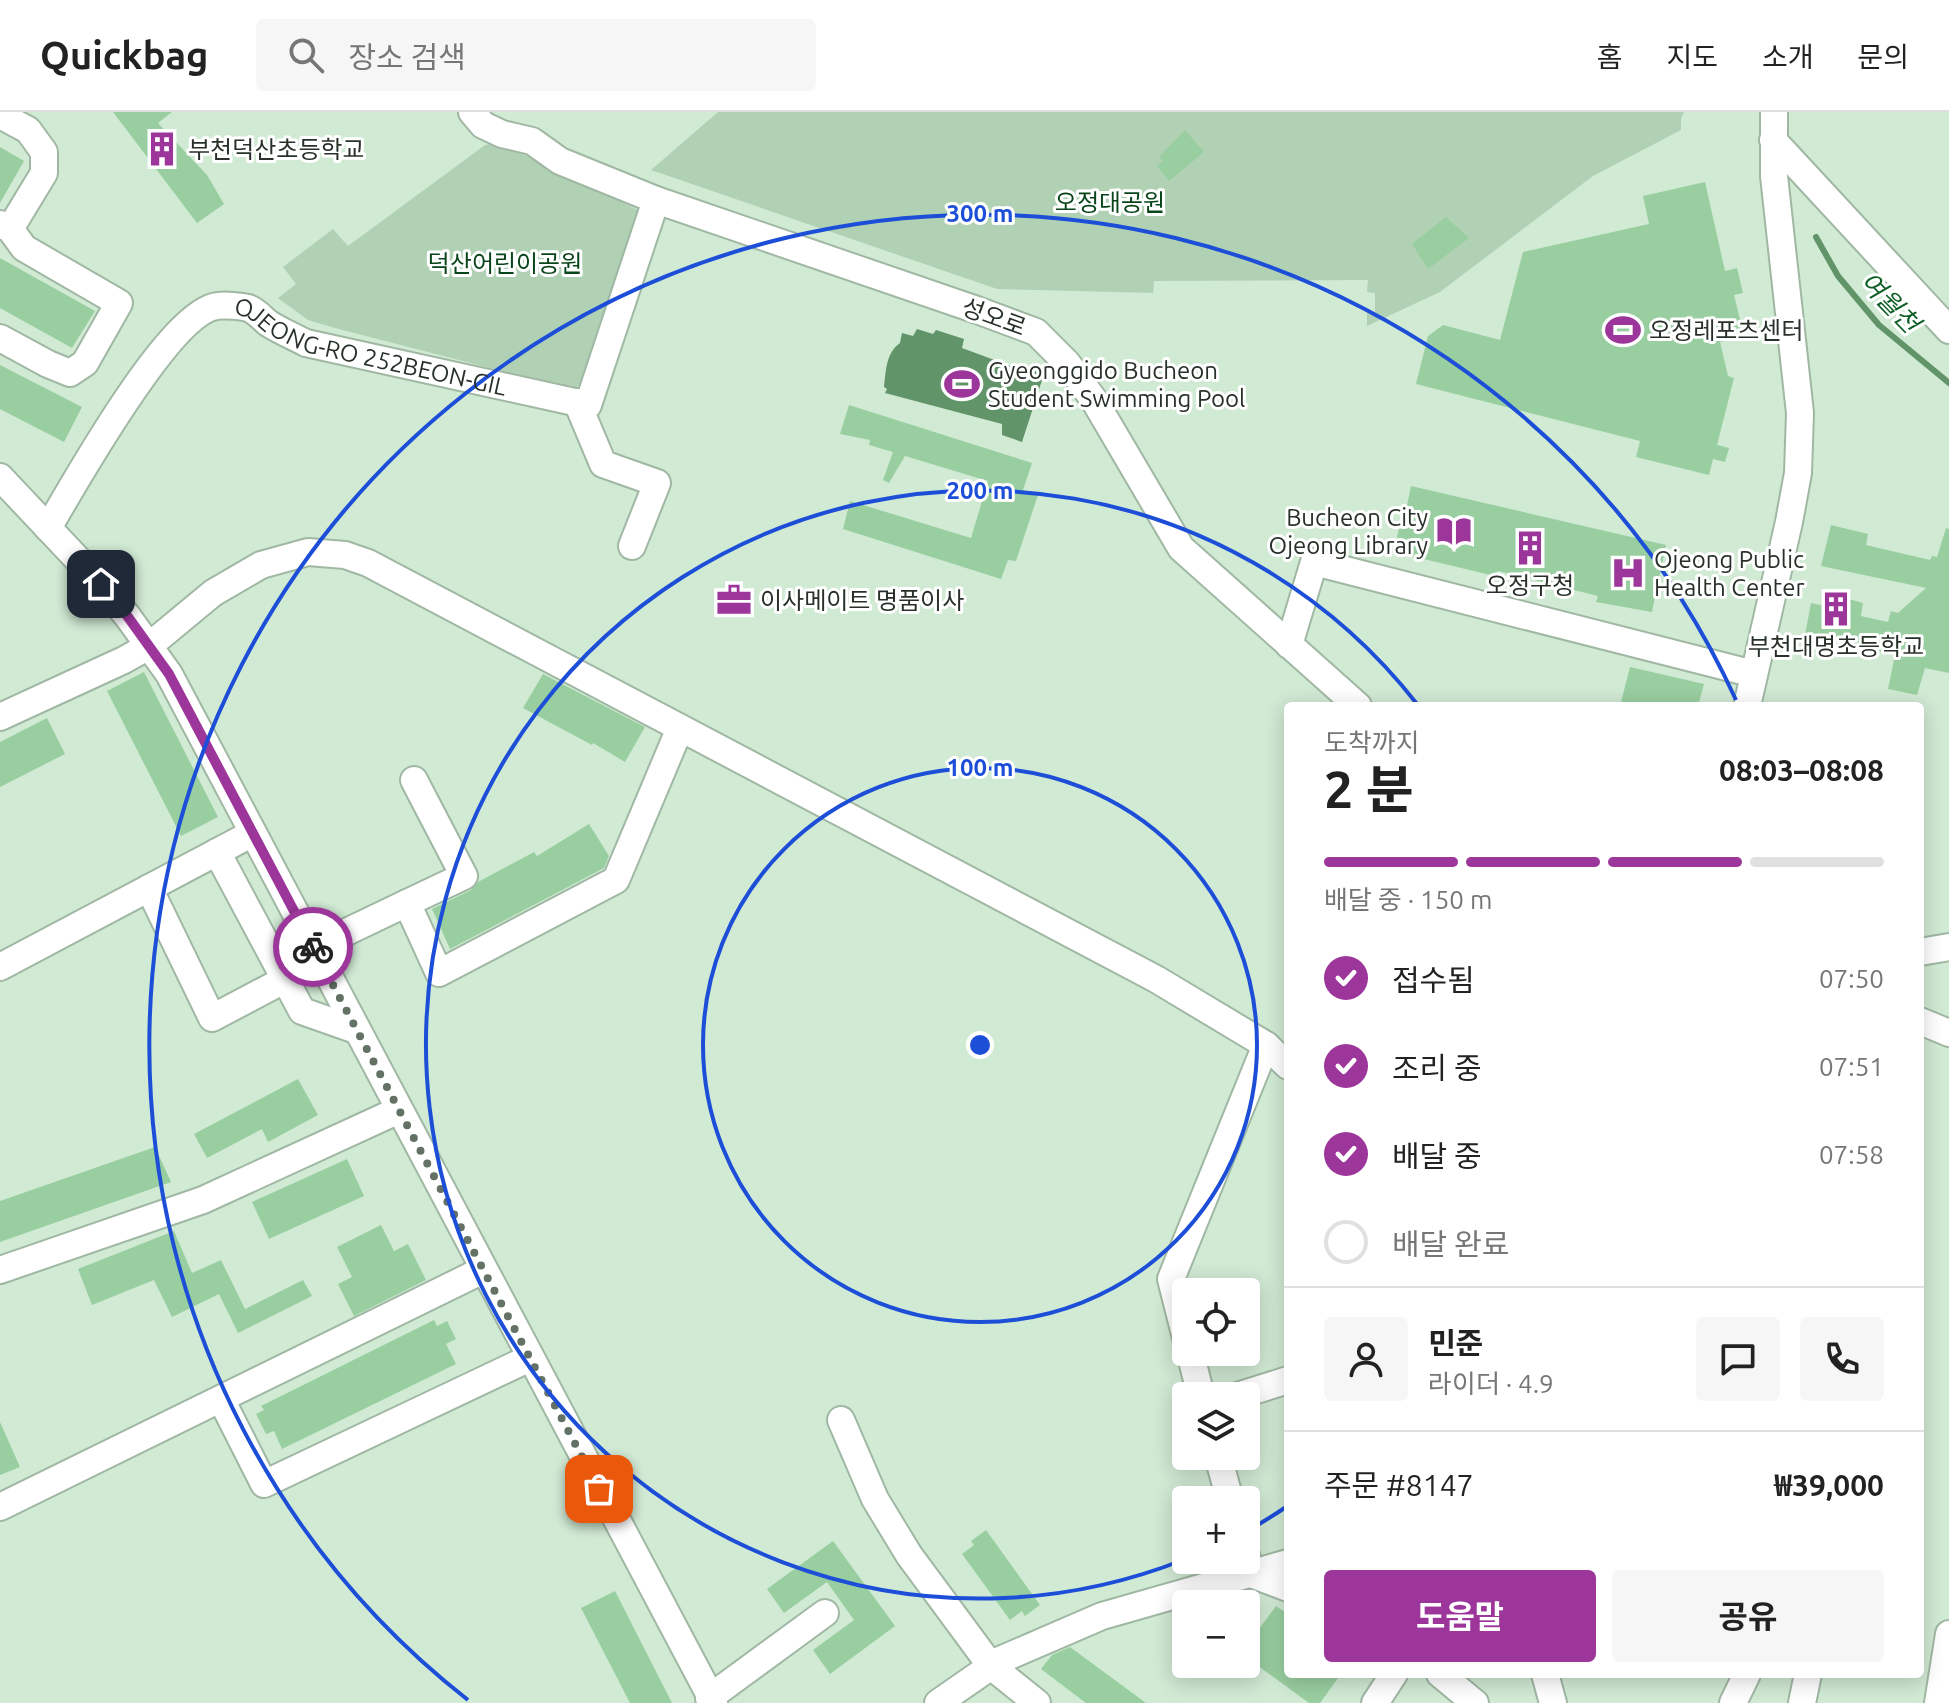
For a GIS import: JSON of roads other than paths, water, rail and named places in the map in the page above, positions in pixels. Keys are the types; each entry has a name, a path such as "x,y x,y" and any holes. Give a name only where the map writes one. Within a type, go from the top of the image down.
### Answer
{"street":[{"name":"성오로","path":"472,112 483,125 502,134 532,141 560,161 656,200 1036,332 1067,363 1094,400 1181,548 1353,702"},
{"path":"1748,702 1798,473 1800,413 1774,176 1774,112"},
{"path":"0,115 28,130 44,152 44,173 5,227 24,248 119,303 85,363 70,373 0,338"},
{"path":"1773,140 1949,330"},
{"path":"577,402 588,405 656,200"},
{"name":"OJEONG-RO 252BEON-GIL","path":"48,528 100,440 143,376 178,333 199,314 217,306 249,308 271,325 306,343 577,402"},
{"path":"577,402 603,464 657,483 632,546"},
{"path":"5,493 48,528 101,584 169,674 711,1700 825,1613"},
{"path":"0,717 149,646 213,593 261,565 308,552 345,555 381,570 1156,979 1266,1045 1284,1062"},
{"path":"1289,645 1314,562 1754,674"},
{"path":"407,903 439,973 616,880 680,728"},
{"path":"313,948 464,876 414,780"},
{"path":"0,967 253,833"},
{"path":"217,852 302,1011 356,1030"},
{"path":"149,888 212,1018 284,980"},
{"path":"1924,951 1949,947"},
{"path":"1924,1023 1949,1033"},
{"path":"1172,1283 1266,1045"},
{"path":"0,1270 203,1200 399,1110"},
{"path":"0,1507 483,1270"},
{"path":"221,1399 264,1484 530,1358"},
{"path":"1260,1389 1284,1381"},
{"path":"841,1420 875,1499 909,1555 991,1666 1037,1703"},
{"path":"1260,1564 1284,1563"},
{"path":"1260,1571 1284,1586"},
{"path":"938,1703 1000,1660 1102,1616 1223,1574"},
{"path":"1938,1703 1949,1634"},
{"path":"1375,1703 1391,1678"},
{"path":"1445,1678 1475,1703"},
{"path":"1546,1678 1553,1703"},
{"path":"1733,1703 1745,1678"},
{"path":"1802,1703 1807,1678"}],"waterway":[{"name":"여월천","path":"1816,237 1838,276 1879,325 1949,383"}],"place":[{"name":"부천덕산초등학교","path":"162,149"},
{"name":"오정레포츠센터","path":"1623,330"},
{"name":"Gyeonggido Bucheon Student Swimming Pool","path":"962,384"},
{"name":"Bucheon City Ojeong Library","path":"1454,531"},
{"name":"오정구청","path":"1530,548"},
{"name":"Ojeong Public Health Center","path":"1628,573"},
{"name":"이사메이트 명품이사","path":"734,600"},
{"name":"부천대명초등학교","path":"1836,609"}],"park label":[{"name":"오정대공원","path":"1110,202"},
{"name":"덕산어린이공원","path":"505,263"}]}
